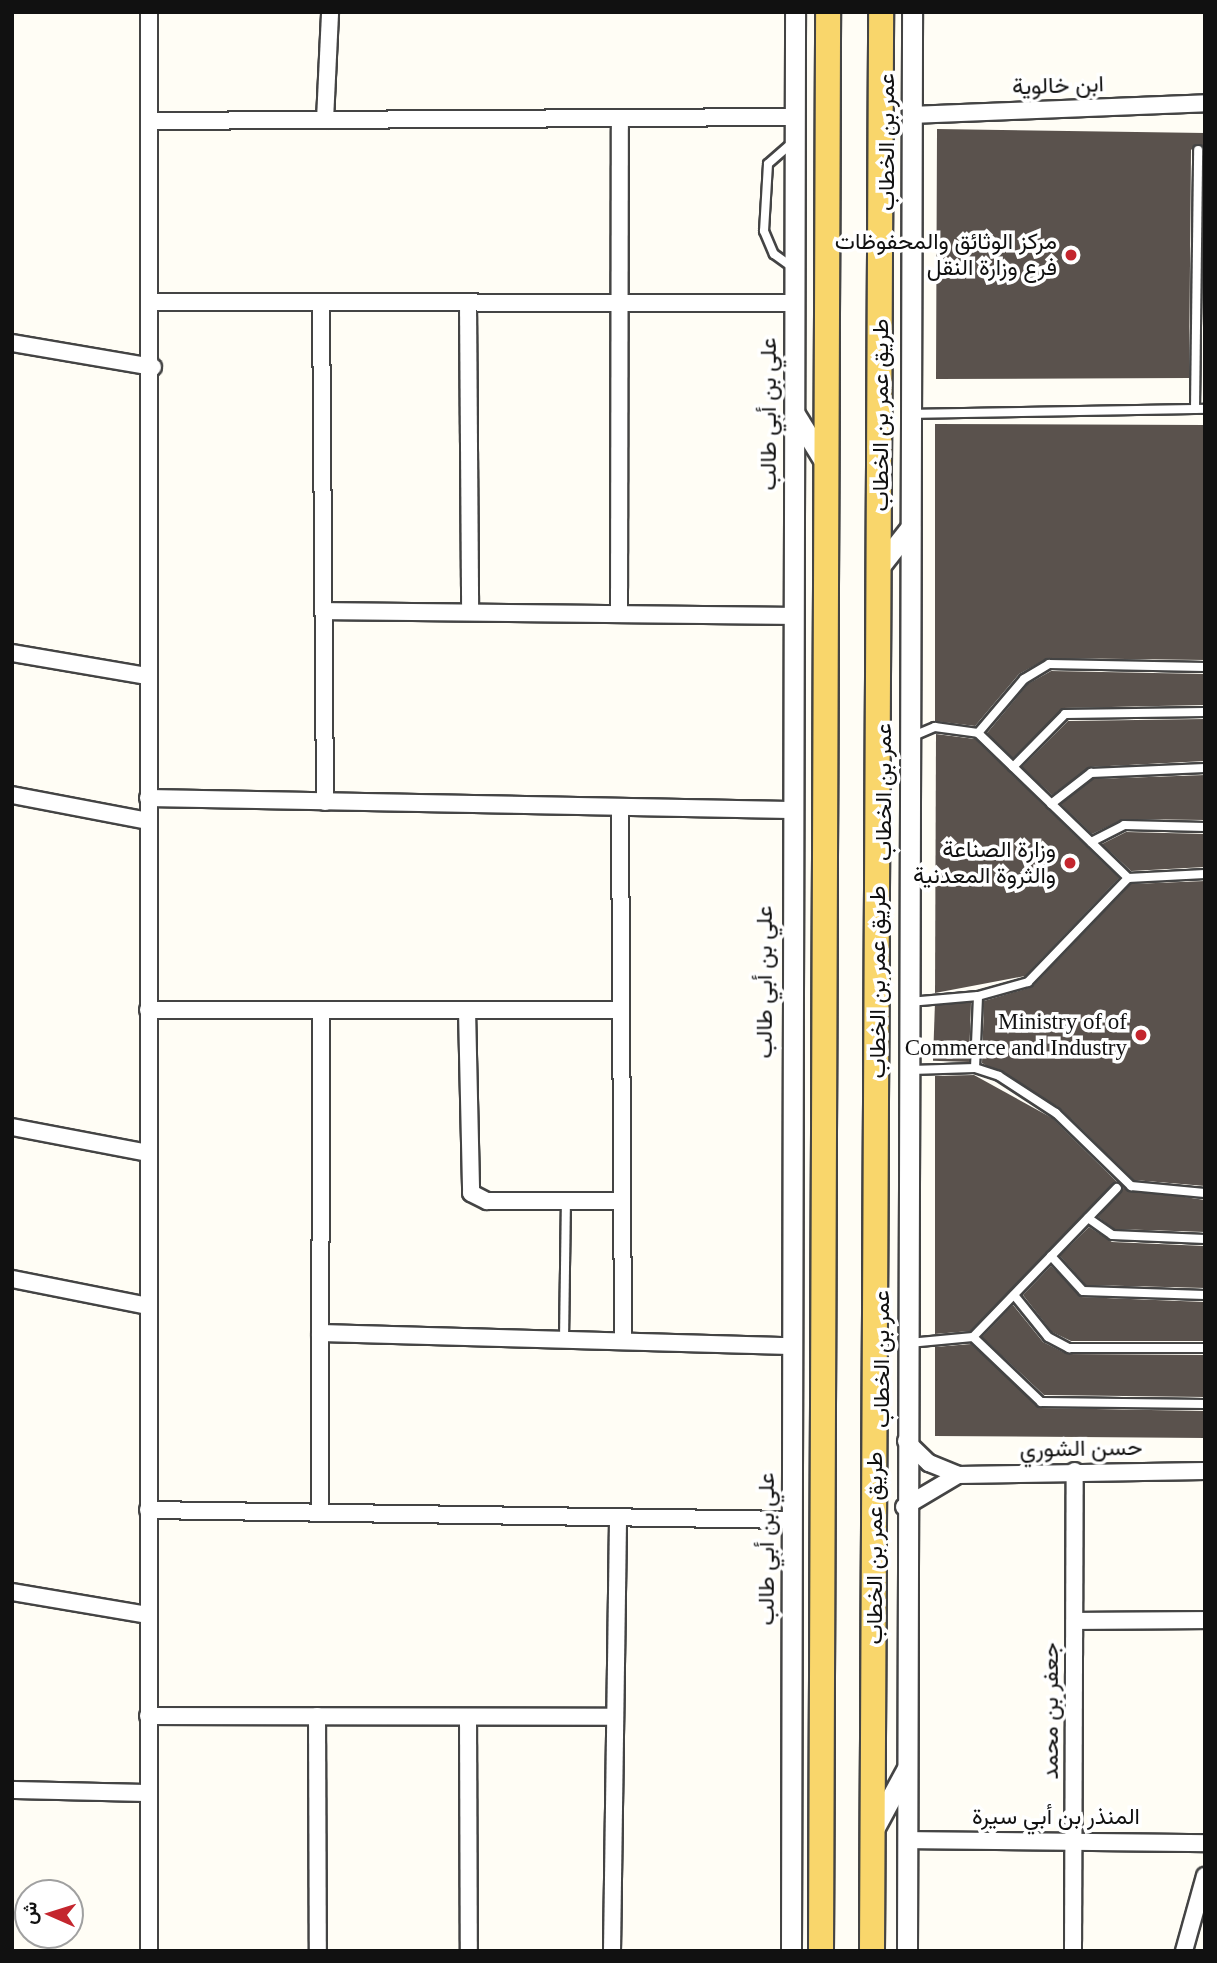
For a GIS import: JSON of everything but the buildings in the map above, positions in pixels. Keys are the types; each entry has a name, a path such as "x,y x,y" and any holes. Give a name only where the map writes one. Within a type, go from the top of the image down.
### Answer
{"main road":[{"path":"821,1951 828,12"},
{"name":"طريق عمر بن الخطاب","path":"872,1951 881,565 881,13"}],"street":[{"path":"149,12 154,302 148,676 149,1951"},
{"path":"325,120 330,12"},
{"name":"علي بن أبي طالب","path":"791,1951 793,1829 790,810 795,12"},
{"name":"عمر بن الخطاب","path":"907,1951 904,1507 912,12"},
{"path":"881,13 911,54"},
{"name":"ابن خالوية","path":"912,115 1205,103"},
{"path":"150,121 796,117"},
{"path":"619,614 620,118"},
{"path":"154,302 795,303"},
{"path":"321,302 325,802"},
{"path":"468,303 470,612"},
{"path":"12,343 153,367"},
{"path":"794,413 827,467"},
{"path":"881,565 910,528"},
{"path":"323,611 792,616"},
{"path":"12,653 148,676"},
{"path":"12,795 148,821"},
{"path":"148,798 790,810"},
{"path":"620,807 623,1341"},
{"path":"148,1010 621,1010"},
{"path":"320,1512 321,1010"},
{"path":"467,1010 467,1188 487,1201 622,1201"},
{"path":"12,1127 148,1153"},
{"path":"12,1279 148,1306"},
{"path":"320,1333 790,1346"},
{"name":"حسن الشوري","path":"906,1441 929,1463 958,1475 1075,1471 1205,1471"},
{"name":"جعفر بن محمد","path":"1073,1951 1075,1471"},
{"name":"حسن الشوري","path":"904,1507 958,1475"},
{"path":"148,1510 792,1520"},
{"path":"612,1951 618,1517"},
{"path":"12,1592 148,1615"},
{"path":"1074,1620 1205,1620"},
{"path":"148,1716 615,1717"},
{"path":"317,1716 318,1951"},
{"path":"468,1717 468,1951"},
{"path":"873,1830 907,1769"},
{"path":"793,1829 823,1779"},
{"path":"12,1790 149,1793"},
{"name":"المنذر بن أبي سيرة","path":"907,1840 1074,1837 1205,1843"},
{"path":"1184,1951 1205,1876"}],"lane":[{"path":"794,269 774,254 764,231 768,164 778,149 796,141"},
{"path":"910,414 1200,409 1198,150"},
{"path":"978,733 1024,678 1049,664 1205,667"},
{"path":"1013,767 1065,714 1205,712"},
{"path":"908,738 935,726 978,733 1128,878"},
{"path":"1051,804 1091,773 1205,768"},
{"path":"1091,842 1124,825 1205,827"},
{"path":"908,1002 978,996 1039,974 1128,878 1205,874"},
{"path":"975,1068 978,996"},
{"path":"908,1070 975,1068 1041,1101 1131,1186 1205,1193"},
{"path":"973,1337 1117,1188"},
{"path":"564,1340 566,1201"},
{"path":"1088,1218 1112,1235 1205,1239"},
{"path":"1051,1256 1083,1291 1205,1295"},
{"path":"1014,1295 1060,1345 1205,1348"},
{"path":"906,1344 935,1336 973,1337 1041,1402 1205,1404"}],"place":[{"name":"مركز الوثائق والمحفوظات فرع وزارة النقل","path":"1071,255"},
{"name":"وزارة الصناعة والثروة المعدنية","path":"1070,863"},
{"name":"Ministry of of Commerce and Industry","path":"1141,1035"}]}
